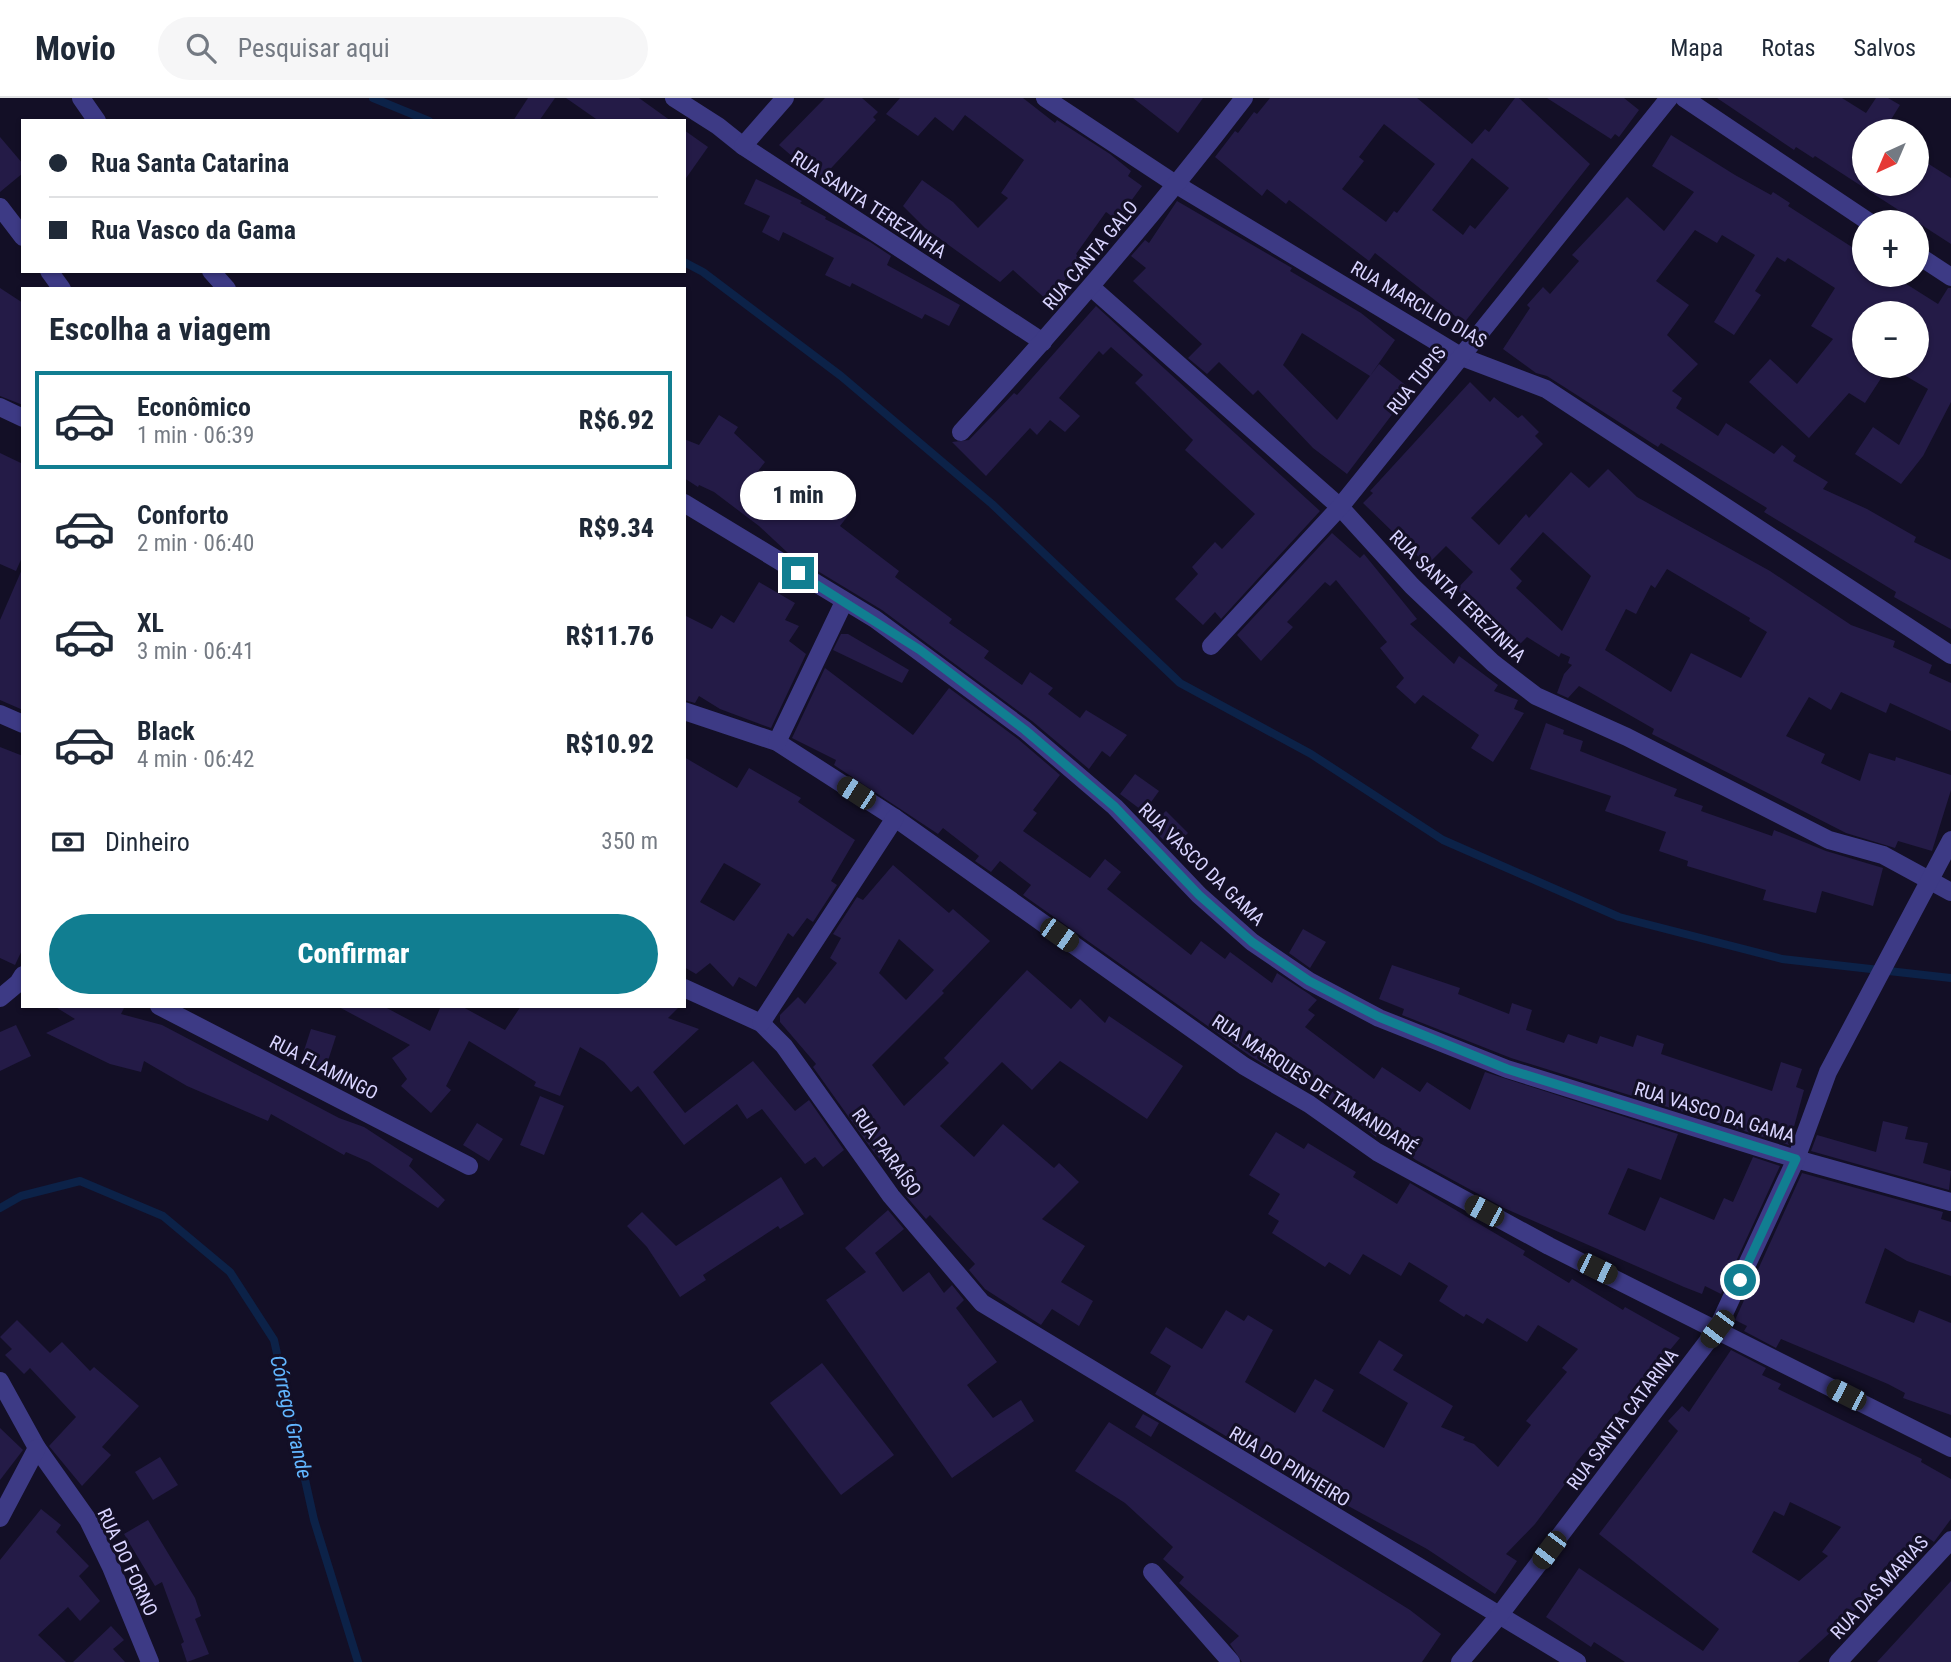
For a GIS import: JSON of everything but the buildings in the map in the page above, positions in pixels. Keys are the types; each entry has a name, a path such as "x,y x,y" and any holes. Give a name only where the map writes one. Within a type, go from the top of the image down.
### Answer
{"street":[{"path":"81,98 96,119"},
{"name":"RUA SANTA TEREZINHA","path":"674,98 1044,342"},
{"path":"743,146 785,98"},
{"name":"RUA MARCILIO DIAS","path":"1045,98 1177,184 1462,357 1546,389 1951,655"},
{"name":"RUA CANTA GALO","path":"961,432 1091,287 1244,98"},
{"name":"RUA TUPIS","path":"1211,646 1340,507 1670,98"},
{"path":"1684,98 1852,211"},
{"path":"0,207 21,234"},
{"path":"1929,263 1951,277"},
{"path":"213,273 225,287"},
{"name":"RUA SANTA TEREZINHA","path":"1091,287 1340,507 1422,596 1493,663 1536,696 1627,737 1829,839 1883,855 1951,892"},
{"path":"0,407 21,417"},
{"name":"RUA VASCO DA GAMA","path":"686,504 920,650 1025,730 1115,807 1199,895 1252,942 1309,981 1379,1017 1507,1069 1796,1159 1951,1202"},
{"path":"777,742 844,602"},
{"name":"RUA MARQUES DE TAMANDARÉ","path":"686,712 777,742 895,818 1244,1066 1309,1104 1377,1152 1549,1246 1951,1448"},
{"path":"0,714 21,723"},
{"path":"686,989 761,1023 895,818"},
{"name":"RUA SANTA CATARINA","path":"1460,1662 1498,1617 1717,1329 1796,1159 1828,1072 1912,909 1931,880 1951,840"},
{"path":"0,974 20,979"},
{"path":"0,998 20,979"},
{"name":"RUA FLAMINGO","path":"163,1008 469,1166"},
{"name":"RUA PARAÍSO","path":"761,1023 784,1046 891,1196 982,1303"},
{"name":"RUA DO PINHEIRO","path":"982,1303 1498,1617 1577,1662"},
{"name":"RUA DO FORNO","path":"0,1381 37,1448 88,1520 111,1567 150,1662"},
{"path":"0,1518 22,1483 37,1448"},
{"name":"RUA DAS MARIAS","path":"1838,1662 1951,1540"},
{"path":"1152,1572 1231,1662"}],"waterway":[{"path":"373,98 424,119"},
{"path":"686,263 703,272 841,376 992,504 1180,683 1311,754 1443,840 1619,917 1782,959 1951,978"},
{"name":"Córrego Grande","path":"0,1208 21,1196 80,1181 163,1216 230,1272 274,1340 314,1520 358,1662"}],"route":[{"path":"798,573 875,619 920,650 1025,730 1115,807 1199,895 1252,942 1309,981 1379,1017 1507,1069 1796,1159 1740,1280"}]}
